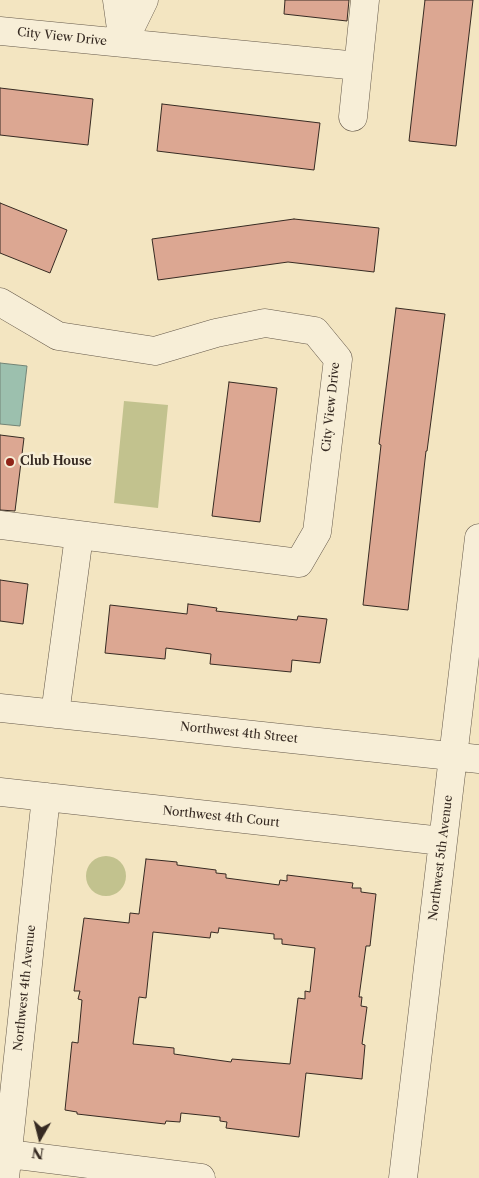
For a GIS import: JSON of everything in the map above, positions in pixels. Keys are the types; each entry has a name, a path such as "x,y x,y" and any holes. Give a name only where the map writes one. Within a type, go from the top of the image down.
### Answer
{"street":[{"name":"City View Drive","path":"117,0 123,43"},
{"name":"City View Drive","path":"123,43 144,0"},
{"path":"353,117 365,0"},
{"name":"City View Drive","path":"0,31 358,66"},
{"name":"City View Drive","path":"0,302 58,336 155,351 216,333 265,323 315,331 338,359 317,532 299,563 0,525"},
{"path":"55,714 78,536"},
{"name":"Northwest 5th Avenue","path":"403,1178 442,841 466,758 479,538"},
{"name":"Northwest 4th Street","path":"0,708 466,758"},
{"name":"Northwest 4th Court","path":"0,792 442,841"},
{"name":"Northwest 4th Avenue","path":"4,1162 46,797"},
{"path":"4,1162 202,1178"}],"green space":[{"path":"124,401 168,405 158,508 114,503"},
{"path":"110,856 117,859 123,865 126,876 125,884 117,893 110,896 102,896 95,893 87,884 86,872 89,865 98,857"}],"shaded area":[{"path":"0,363 27,366 20,426 0,424"}],"building":[{"path":"285,0 349,0 347,21 284,14"},
{"path":"425,0 473,0 456,146 409,141"},
{"path":"0,88 93,99 88,145 0,135"},
{"path":"162,104 320,123 314,170 157,151"},
{"path":"0,203 67,230 50,273 0,253"},
{"path":"294,219 379,228 374,272 288,262 158,280 152,239"},
{"path":"396,308 445,314 426,451 408,610 363,605 381,445 379,444"},
{"path":"229,382 277,388 260,522 212,516"},
{"name":"Club House","path":"0,435 24,438 15,511 0,510"},
{"path":"0,580 28,584 23,624 0,621"},
{"path":"188,604 217,608 216,611 297,620 298,616 327,619 320,663 292,660 291,672 210,664 211,654 166,648 165,659 105,653 110,605 187,614"},
{"path":"146,859 177,862 177,865 216,870 216,873 226,874 226,878 279,885 280,880 287,881 287,875 353,883 352,888 361,888 361,892 376,894 370,946 366,946 359,997 362,997 361,1006 367,1007 362,1044 365,1045 362,1079 306,1073 299,1137 226,1128 227,1122 220,1121 220,1117 181,1113 180,1122 166,1121 165,1124 77,1114 77,1112 65,1110 72,1042 78,1043 82,1000 78,999 80,991 74,991 84,918 129,923 130,913 139,914","holes":["219,928 274,934 274,939 282,939 282,944 315,948 310,992 305,991 305,999 298,998 290,1064 232,1059 231,1062 174,1054 174,1048 133,1044 139,997 146,998 153,932 210,938 211,932 218,933"]}],"place":[{"name":"Club House","path":"10,462"}]}
